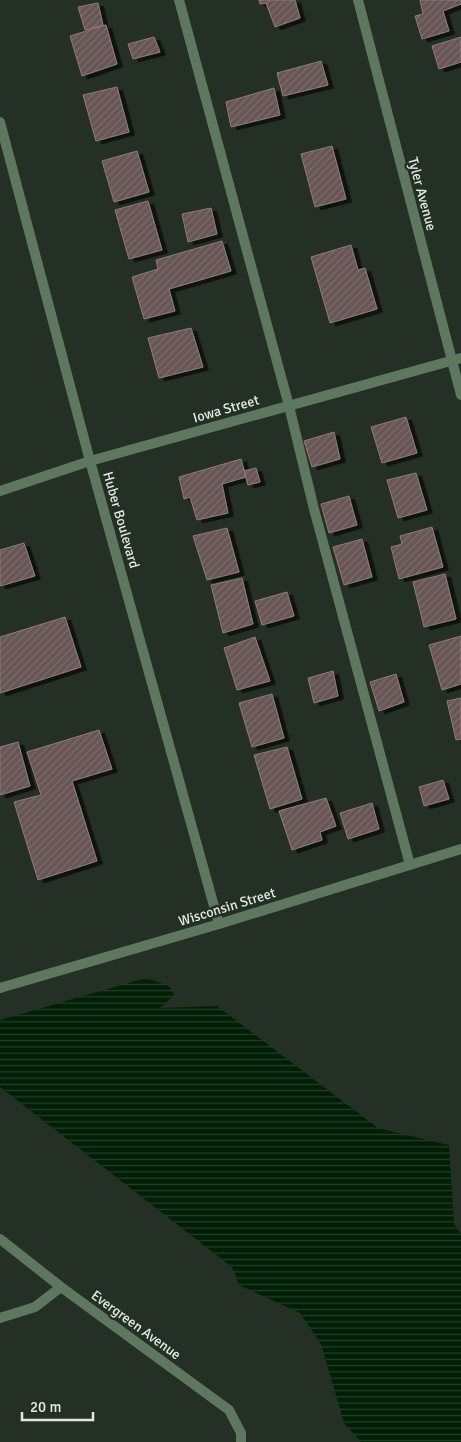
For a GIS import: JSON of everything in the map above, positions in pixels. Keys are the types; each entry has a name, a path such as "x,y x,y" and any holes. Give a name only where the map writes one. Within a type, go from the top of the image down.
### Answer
{"street":[{"path":"179,0 289,406 316,518 410,865"},
{"name":"Tyler Avenue","path":"358,0 456,360 461,395"},
{"name":"Huber Boulevard","path":"0,122 90,461 219,924"},
{"name":"Iowa Street","path":"0,491 90,461 456,360"},
{"name":"Wisconsin Street","path":"0,988 219,924 461,849"},
{"name":"Evergreen Avenue","path":"0,1239 60,1287 229,1410 241,1433 242,1442"},
{"path":"0,1318 35,1307 60,1287"}],"shaded area":[{"path":"146,978 169,986 174,995 160,1008 217,1006 378,1128 449,1145 454,1224 461,1234 461,1442 361,1442 344,1423 321,1344 300,1313 239,1285 232,1267 0,1087 0,1020"}],"building":[{"path":"259,0 295,0 300,18 275,27 266,3 260,4"},
{"path":"420,0 461,0 461,4 443,11 449,31 422,39 415,16 423,14"},
{"path":"98,3 103,25 85,30 78,7"},
{"path":"106,25 117,64 82,76 70,36"},
{"path":"154,37 160,52 133,59 128,44"},
{"path":"461,37 461,62 439,69 432,46"},
{"path":"321,61 328,85 283,96 277,73"},
{"path":"117,87 129,132 96,141 83,95"},
{"path":"274,88 280,115 231,127 226,102"},
{"path":"332,146 346,199 315,207 301,154"},
{"path":"137,151 149,192 114,202 102,161"},
{"path":"148,201 162,250 129,259 115,210"},
{"path":"211,208 217,234 188,242 182,214"},
{"path":"222,241 231,271 169,289 175,311 144,319 132,277 158,269 156,260"},
{"path":"351,245 358,270 365,268 377,309 330,323 311,257"},
{"path":"191,328 203,367 159,378 148,338"},
{"path":"406,417 417,453 382,463 371,427"},
{"path":"334,432 340,459 312,467 304,441"},
{"path":"241,459 246,477 222,484 228,513 197,520 190,497 184,499 179,477"},
{"path":"256,468 260,482 248,485 244,471"},
{"path":"416,473 427,510 398,518 387,480"},
{"path":"349,496 357,525 329,533 321,504"},
{"path":"432,527 443,567 399,579 391,547 402,544 400,536"},
{"path":"227,528 239,572 207,580 193,536"},
{"path":"362,539 372,577 344,585 333,547"},
{"path":"24,543 35,576 0,586 0,550"},
{"path":"445,574 456,619 424,627 413,582"},
{"path":"242,578 253,624 223,633 211,585"},
{"path":"287,592 294,616 262,625 255,601"},
{"path":"65,617 81,667 0,693 0,637"},
{"path":"461,636 461,684 442,690 429,645"},
{"path":"255,637 270,681 237,690 224,648"},
{"path":"333,671 338,696 314,703 308,678"},
{"path":"396,674 404,702 379,711 370,682"},
{"path":"272,694 284,738 252,747 239,703"},
{"path":"461,698 461,739 456,740 447,701"},
{"path":"99,730 112,769 72,781 97,861 38,880 14,802 41,795 27,752"},
{"path":"18,742 30,786 0,795 0,747"},
{"path":"287,747 302,799 270,809 254,755"},
{"path":"443,780 449,799 424,806 419,787"},
{"path":"326,798 336,826 320,832 322,840 292,850 279,811"},
{"path":"372,803 379,829 348,839 340,813"}]}
